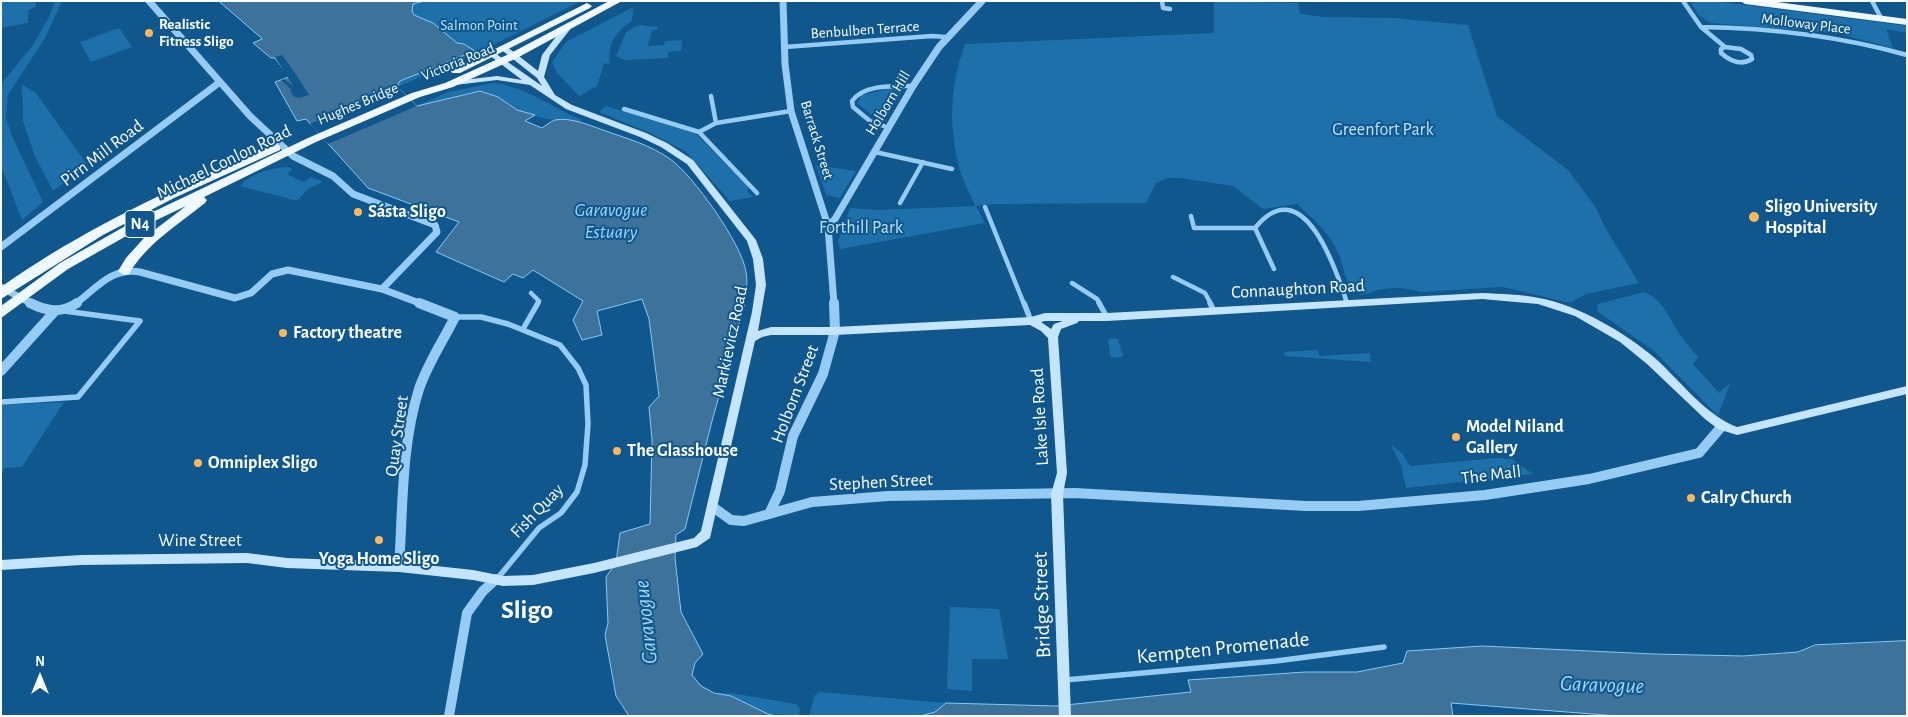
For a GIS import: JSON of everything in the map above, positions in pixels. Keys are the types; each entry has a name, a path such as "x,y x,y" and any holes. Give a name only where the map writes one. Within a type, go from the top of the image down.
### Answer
{"highway":[{"name":"Victoria Road","path":"414,93 597,1"},
{"name":"Victoria Road","path":"414,93 449,85 513,56 617,1"},
{"path":"1745,1 1907,22"},
{"name":"Hughes Bridge","path":"310,137 414,93"},
{"name":"Michael Conlon Road","path":"3,290 41,266 129,217 310,137"},
{"name":"Michael Conlon Road","path":"1,313 71,262 140,223 222,184 285,149"},
{"name":"N4","path":"124,271 130,260 139,250 222,184"}],"main road":[{"path":"540,77 546,55 568,27"},
{"name":"Markievicz Road","path":"503,48 540,77 552,96"},
{"name":"Markievicz Road","path":"492,53 533,84 568,107 664,145 690,162 751,240 758,259 760,276 757,312 710,522"},
{"path":"449,85 497,78 533,84"},
{"name":"Connaughton Road","path":"771,331 835,331 1031,321 1045,318 1107,317 1482,296 1539,301 1563,308 1594,321 1623,339 1651,361 1722,426"},
{"path":"757,312 762,325 771,331"},
{"path":"1031,321 1044,328 1053,337 1057,327 1079,318"},
{"path":"750,340 759,334 771,331"},
{"name":"Lake Isle Road","path":"1053,337 1062,472 1057,494"},
{"path":"1722,426 1737,431 1751,429 1907,390"},
{"name":"Bridge Street","path":"1057,494 1065,709"},
{"name":"Wine Street","path":"1,565 120,559 247,558 287,563 399,567 496,579 536,580 603,566 697,542 706,534 710,522"}],"street":[{"path":"149,1 250,116 285,149 333,176 353,194 435,225 436,232 382,289"},
{"name":"Barrack Street","path":"783,1 791,111 828,226"},
{"name":"Holborn Hill","path":"828,226 836,219 913,86 946,37 953,34 982,1"},
{"path":"1162,1 1163,8 1170,9"},
{"path":"1683,1 1701,27 1725,47 1741,49 1751,55 1752,59 1745,62 1728,59 1721,53 1721,49 1725,47"},
{"path":"1872,1 1881,18"},
{"name":"Molloway Place","path":"1701,27 1733,27 1834,36 1907,56"},
{"name":"Benbulben Terrace","path":"785,48 932,36 946,37"},
{"name":"Pirn Mill Road","path":"1,247 220,82"},
{"path":"889,128 870,121 853,107 852,102 857,94 879,88 901,85 913,86"},
{"path":"711,96 716,123"},
{"path":"624,109 699,132 757,193"},
{"path":"699,132 716,123 791,111"},
{"path":"875,152 952,169"},
{"path":"900,203 923,162"},
{"path":"985,207 1031,321"},
{"path":"1191,216 1194,228 1255,228 1268,216 1278,211 1290,210 1298,213 1317,231 1335,267 1347,303"},
{"name":"Holborn Street","path":"770,512 780,491 793,436 822,374 835,331 832,256 828,226"},
{"path":"1255,228 1274,270"},
{"path":"1,371 60,311 109,276 124,271 140,272 235,298 251,292 272,274 288,270 382,289 456,317"},
{"path":"1174,277 1205,293 1214,311"},
{"path":"1072,283 1097,298 1107,317"},
{"path":"1,402 78,397 140,321 60,311 20,298 3,290"},
{"path":"523,329 539,301 531,293"},
{"name":"Fish Quay","path":"456,317 481,317 523,329 560,345 578,368 586,385 588,424 585,465 577,492 561,513 539,528 496,579"},
{"name":"Quay Street","path":"399,567 408,460 416,399 428,366 456,317"},
{"name":"The Mall","path":"1057,494 1075,493 1306,506 1358,506 1485,495 1589,479 1699,453 1722,426"},
{"name":"Stephen Street","path":"713,507 731,520 744,521 770,512 812,502 895,495 1057,494"},
{"path":"449,716 467,614 483,590 496,579"},
{"name":"Kempten Promenade","path":"1065,680 1276,662 1294,657 1384,647"}],"green space":[{"path":"1,1 35,1 36,6 28,11 28,23 1,28"},
{"path":"55,1 62,1 45,38 8,95 6,118 12,136 43,202 22,220 1,166 1,84 33,45 49,17"},
{"name":"Salmon Point","path":"369,1 581,1 487,48 397,87 400,81 425,70"},
{"name":"Greenfort Park","path":"1214,1 1298,3 1300,14 1325,17 1393,18 1468,25 1497,116 1568,170 1595,206 1606,229 1639,283 1586,294 1570,303 1503,287 1420,292 1405,288 1394,288 1363,294 1350,286 1340,257 1325,231 1297,204 1263,209 1233,186 1180,178 1167,178 1156,183 1146,203 994,204 976,206 985,223 840,249 838,241 850,208 876,210 975,206 960,170 952,122 956,75 965,44 1214,33"},
{"path":"1690,1 1715,1 1907,26 1907,33 1886,29 1893,48 1835,33 1711,23 1699,16"},
{"path":"633,7 632,21 614,38 609,56 610,63 604,64 597,86 579,96 557,73 552,62 566,42"},
{"path":"639,25 658,27 657,30 652,30 648,46 664,45 665,41 682,40 681,51 668,52 668,58 624,60 616,56 626,32"},
{"path":"119,28 132,47 91,62 80,42"},
{"path":"494,83 528,93 582,120 580,122 564,121 531,115 481,92 466,93 431,105 417,106 448,92"},
{"path":"22,85 36,93 88,166 53,191 35,156 23,121"},
{"path":"892,88 902,92 885,119 874,117 857,103 862,95"},
{"path":"606,106 696,134 749,187 747,191 753,197 730,201 685,151 650,133 599,112"},
{"path":"816,165 856,171 840,198 826,195"},
{"path":"288,167 293,169 287,174 303,182 311,177 323,182 308,189 297,201 240,186 245,181 262,172"},
{"path":"1644,292 1657,300 1666,311 1681,336 1698,357 1693,364 1719,393 1730,383 1718,416 1654,351 1597,311 1598,304"},
{"path":"1112,338 1118,339 1123,355 1121,357 1114,358 1110,355 1108,340"},
{"path":"1317,350 1320,356 1370,353 1371,362 1285,356 1284,352"},
{"path":"64,402 22,467 5,468 1,474 1,405"},
{"path":"1391,445 1402,453 1410,466 1496,458 1512,459 1533,474 1406,488 1401,465"},
{"path":"950,607 999,609 1008,659 972,659 972,691 947,689"},
{"path":"820,692 946,703 935,712 920,716 809,716 815,695"},
{"path":"714,693 731,693 796,704 800,709 799,716 768,714 731,696"}],"water":[{"name":"Garavogue Estuary","path":"219,1 424,1 413,4 412,11 414,15 433,23 457,43 464,44 475,51 400,81 397,87 417,106 480,91 498,97 517,110 535,115 525,121 542,128 555,120 573,121 646,146 663,154 680,167 703,194 736,245 743,260 747,288 745,303 712,421 685,529 676,535 675,558 681,612 703,654 695,663 692,675 701,686 714,693 731,696 776,716 629,716 616,696 605,635 608,623 606,577 616,563 620,533 650,524 652,440 649,407 659,396 649,319 642,299 597,311 602,335 582,340 573,320 583,301 533,270 523,278 513,274 504,282 436,252 459,222 368,188 306,119 297,121 275,82 289,77 275,58 271,58 253,43 262,39"},
{"name":"Garavogue","path":"1907,641 1907,716 1618,716 1451,703 1453,716 920,716 935,712 946,703 1056,706 1191,692 1188,680 1305,672 1357,672 1403,663 1407,651 1482,646 1743,656 1798,652 1815,645"}],"pier":[{"path":"282,55 309,95 298,98 294,97 290,91 292,90 281,80 284,79 294,87 275,57"},
{"path":"397,87 417,106 328,144 310,124"}],"place":[{"name":"Realistic Fitness Sligo","path":"149,33"},
{"name":"Sásta Sligo","path":"358,212"},
{"name":"Sligo University Hospital","path":"1754,217"},
{"name":"Factory theatre","path":"283,333"},
{"name":"Model Niland Gallery","path":"1456,437"},
{"name":"The Glasshouse","path":"617,451"},
{"name":"Omniplex Sligo","path":"198,463"},
{"name":"Calry Church","path":"1691,498"},
{"name":"Yoga Home Sligo","path":"379,540"}],"district":[{"name":"Sligo","path":"527,610"}],"park label":[{"name":"Forthill Park","path":"861,228"}]}
